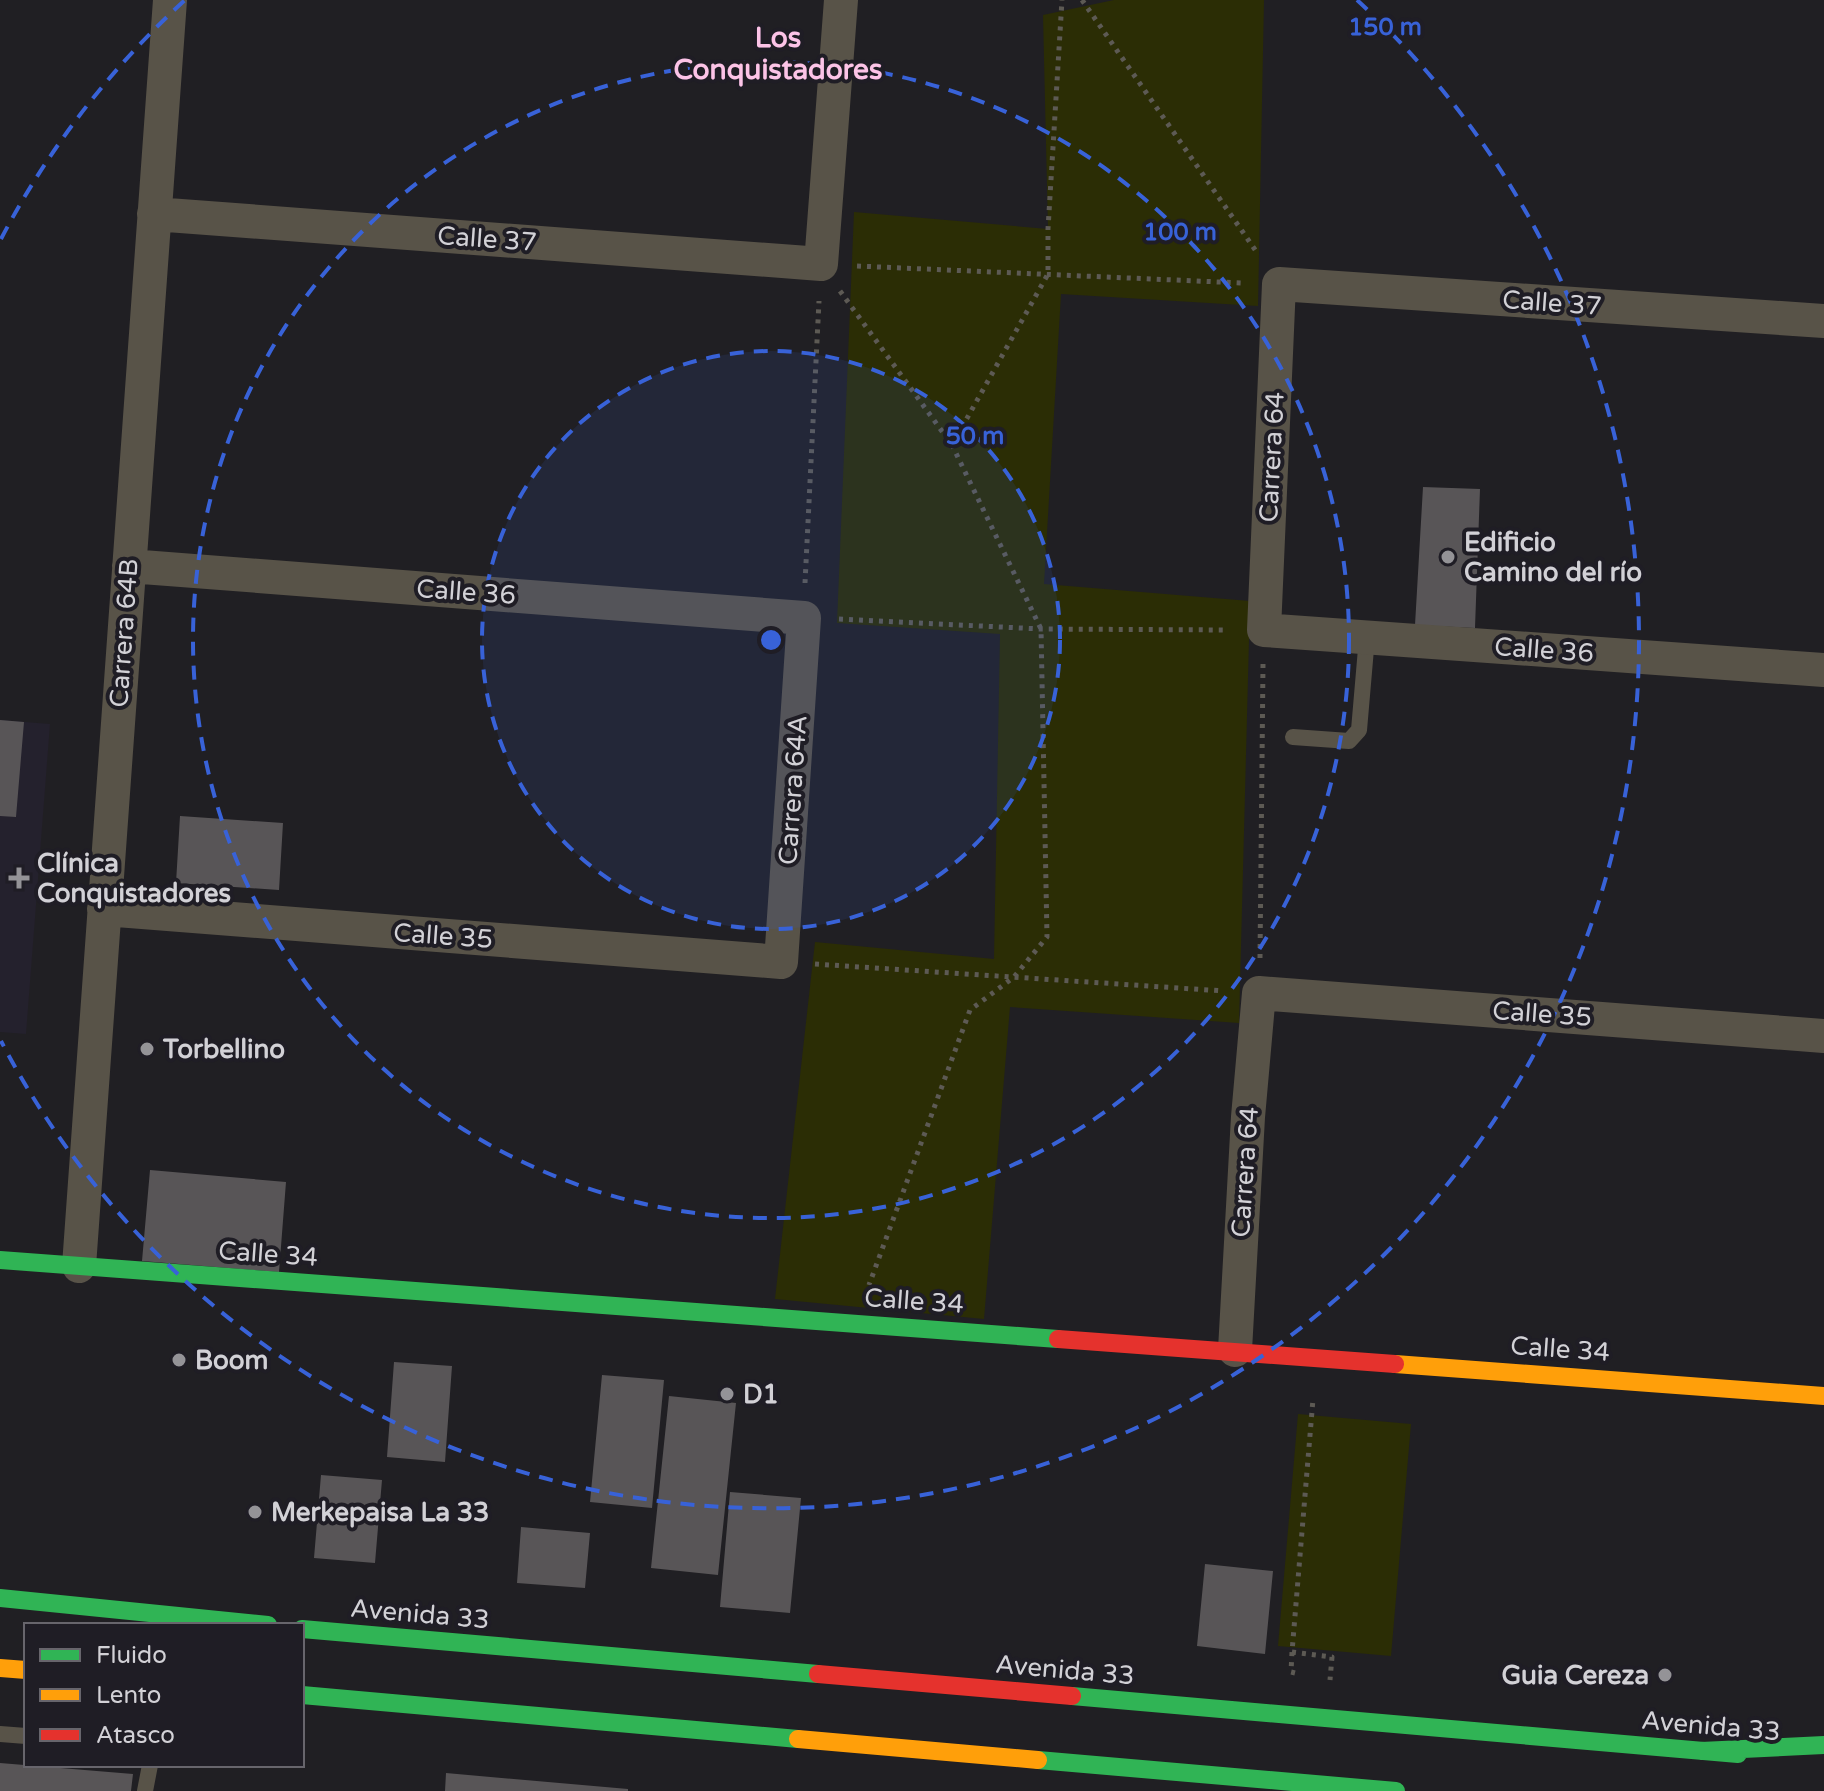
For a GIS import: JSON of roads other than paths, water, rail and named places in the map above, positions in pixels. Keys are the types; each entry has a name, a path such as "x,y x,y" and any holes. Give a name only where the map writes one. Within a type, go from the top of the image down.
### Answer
{"main road":[{"name":"Calle 34","path":"0,1260 1824,1396"},
{"path":"0,1598 248,1623"},
{"name":"Avenida 33","path":"304,1629 1824,1762"},
{"path":"0,1668 24,1670"},
{"path":"304,1695 1396,1791"},
{"path":"1701,1751 1824,1745"}],"street":[{"name":"Carrera 64B","path":"79,1266 170,0"},
{"name":"Calle 37","path":"154,214 821,264 841,0"},
{"name":"Calle 37","path":"1279,284 1824,321"},
{"name":"Carrera 64","path":"1264,630 1279,284"},
{"name":"Calle 36","path":"129,566 804,618"},
{"name":"Carrera 64A","path":"781,962 804,618"},
{"name":"Calle 36","path":"1264,630 1824,670"},
{"name":"Calle 35","path":"104,909 781,962"},
{"name":"Carrera 64","path":"1235,1350 1248,1117 1259,993"},
{"name":"Calle 35","path":"1259,993 1824,1036"}],"lane":[{"path":"1293,737 1349,741 1354,737 1359,730 1367,637"},
{"path":"0,1734 24,1736"},
{"path":"145,1791 150,1767"}],"place":[{"name":"Edificio Camino del río","path":"1448,557"},
{"name":"Clínica Conquistadores","path":"19,878"},
{"name":"Torbellino","path":"147,1049"},
{"name":"Boom","path":"179,1360"},
{"name":"D1","path":"727,1394"},
{"name":"Merkepaisa La 33","path":"255,1512"},
{"name":"Guia Cereza","path":"1665,1675"}],"district":[{"name":"Los Conquistadores","path":"778,54"}]}
